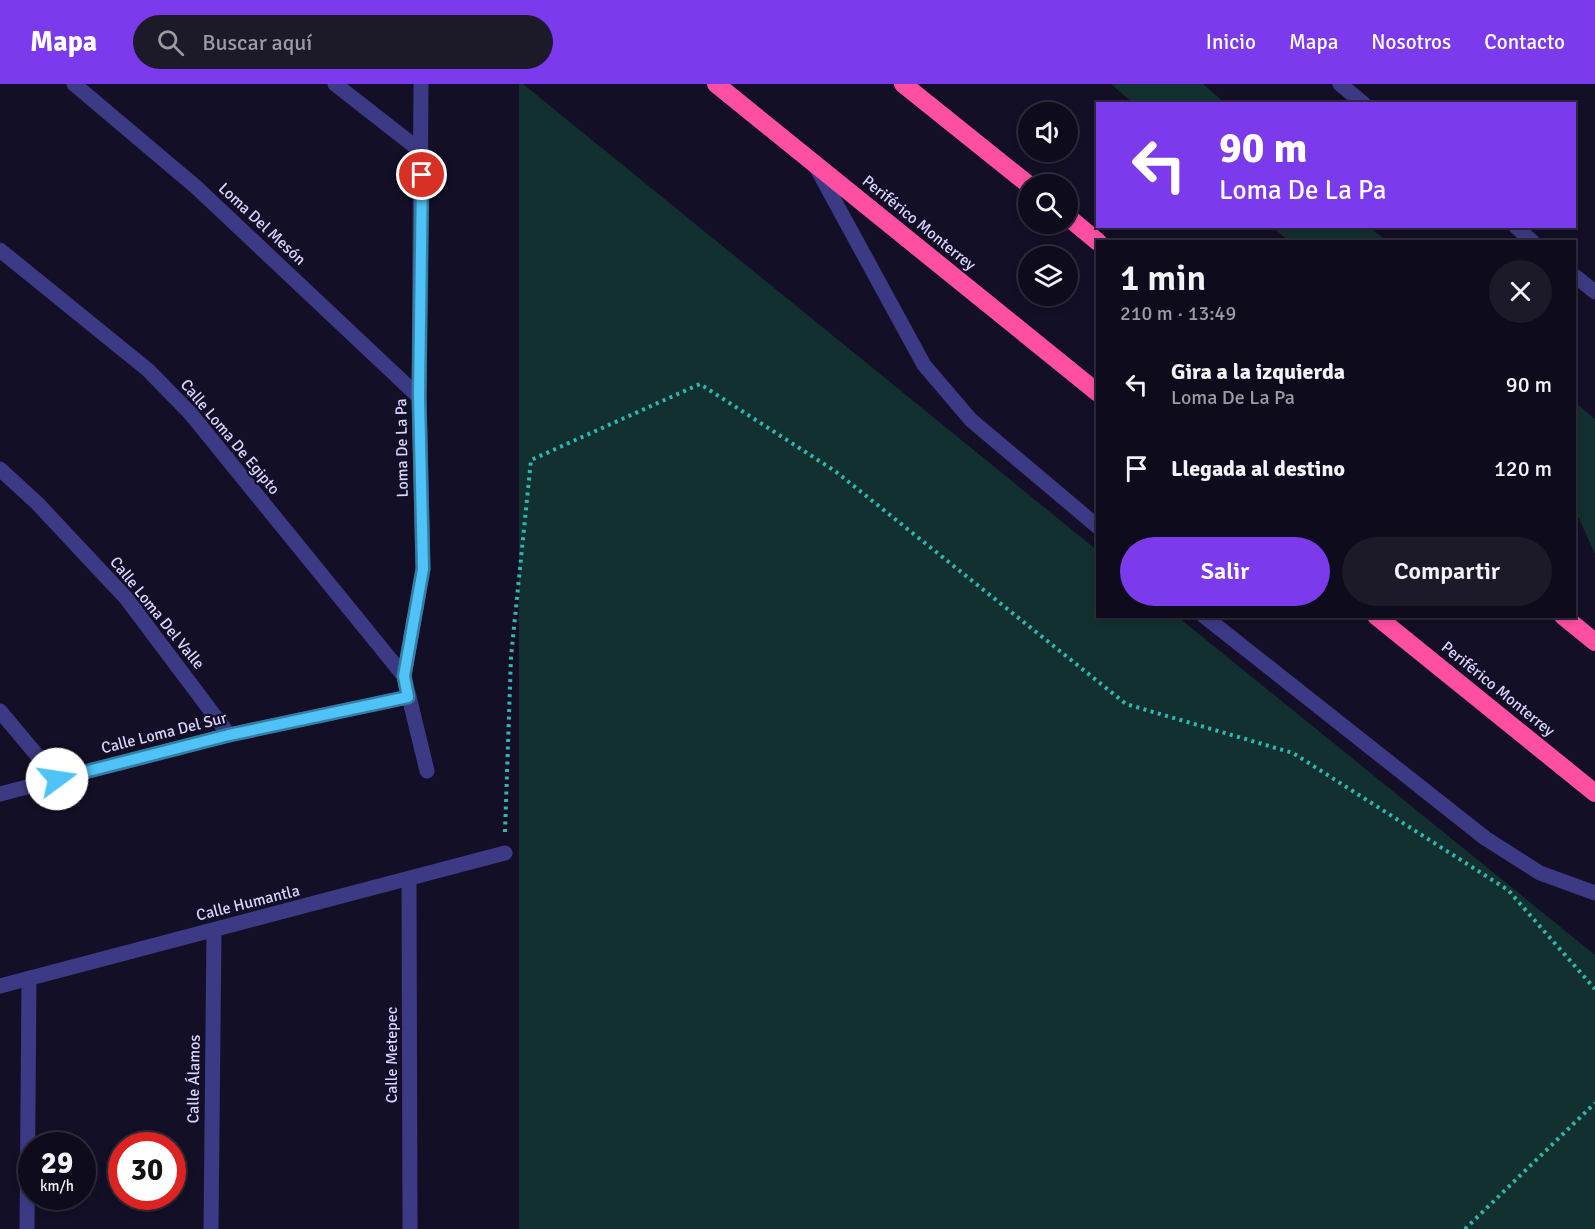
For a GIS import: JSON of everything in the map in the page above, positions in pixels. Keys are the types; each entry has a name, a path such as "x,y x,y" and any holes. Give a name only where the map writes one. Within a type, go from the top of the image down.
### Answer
{"highway":[{"name":"Periférico Monterrey","path":"716,84 1096,391"},
{"path":"903,84 1018,176"},
{"path":"1078,225 1096,240"},
{"name":"Periférico Monterrey","path":"1378,618 1595,793"},
{"path":"1565,618 1595,642"}],"street":[{"name":"Loma Del Mesón","path":"74,84 196,187 419,396"},
{"path":"335,84 422,153"},
{"name":"Loma De La Pa","path":"421,84 419,396 423,569 404,676 427,771"},
{"path":"1340,84 1362,102"},
{"path":"813,163 924,365 971,420 1096,525"},
{"path":"1517,228 1531,240"},
{"name":"Calle Loma De Egipto","path":"0,250 148,370 190,413 404,676"},
{"path":"1576,277 1595,292"},
{"name":"Calle Loma Del Valle","path":"0,469 38,504 126,598 229,735"},
{"path":"1207,618 1485,838 1540,873 1595,893"},
{"name":"Calle Loma Del Sur","path":"0,794 229,735 408,697"},
{"path":"0,711 57,779"},
{"name":"Calle Humantla","path":"0,986 505,853"},
{"name":"Calle Metepec","path":"409,880 410,1229"},
{"name":"Calle Álamos","path":"211,1229 214,930"},
{"path":"27,1229 29,979"}],"path":[{"path":"505,853 511,657 531,460 700,384 835,471 1126,704 1293,753 1508,891 1595,989"},
{"path":"1465,1229 1595,1103"}],"green space":[{"path":"519,84 523,84 1096,549 1096,618 1179,618 1595,955 1595,1229 519,1229"},
{"path":"1111,84 1203,84 1224,102 1132,102"},
{"path":"1273,228 1370,228 1386,240 1288,240"},
{"path":"1576,403 1595,419 1595,554 1576,512"}],"route":[{"path":"57,779 229,735 408,697 404,676 423,569 419,396 422,175"}]}
